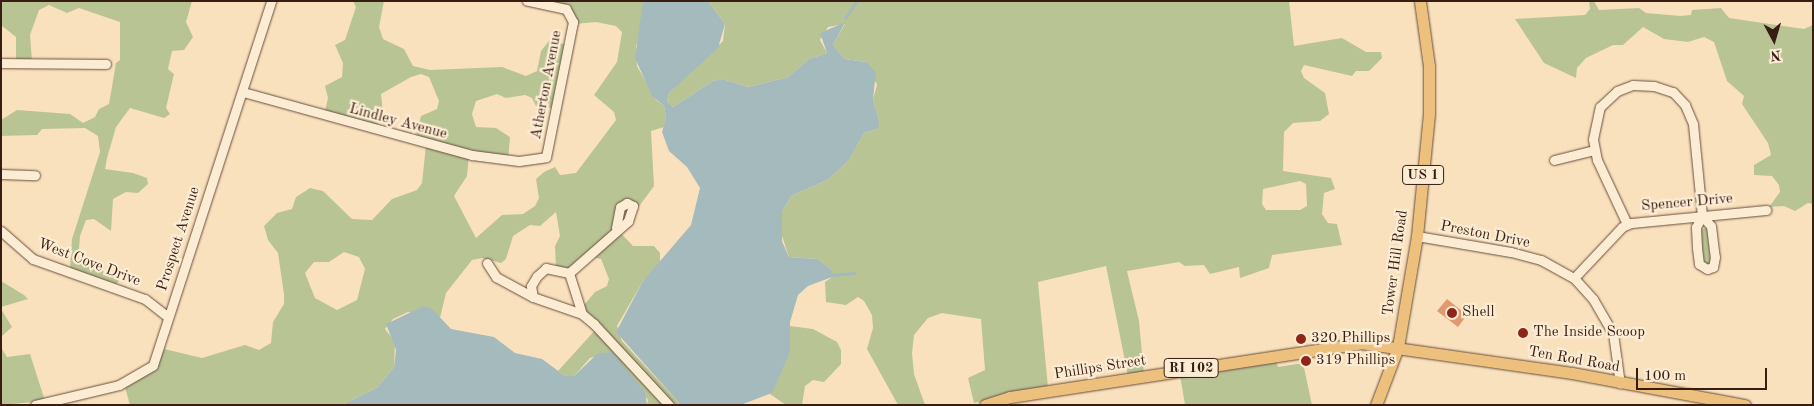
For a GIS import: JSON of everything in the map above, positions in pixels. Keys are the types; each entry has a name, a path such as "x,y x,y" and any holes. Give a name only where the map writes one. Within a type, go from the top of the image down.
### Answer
{"main road":[{"name":"Tower Hill Road","path":"1376,405 1398,347 1417,236 1429,105 1429,66 1420,1"},
{"name":"Phillips Street","path":"985,405 1313,349 1361,343 1398,347"},
{"name":"Ten Rod Road","path":"1398,347 1741,404"}],"street":[{"name":"Prospect Avenue","path":"35,405 118,385 144,372 152,365 243,92 271,1"},
{"name":"Atherton Avenue","path":"527,1 566,9 573,22 548,154"},
{"path":"1,63 106,64"},
{"path":"1628,224 1594,150 1594,124 1600,107 1617,91 1633,85 1673,92 1685,105 1692,124 1702,216 1696,227 1699,264 1707,269 1713,267 1715,257 1711,226 1702,216"},
{"name":"Lindley Avenue","path":"243,92 472,155 519,161 546,157 548,154"},
{"path":"1554,160 1594,150"},
{"path":"1,174 35,175"},
{"name":"Spencer Drive","path":"1574,278 1628,224 1766,210"},
{"path":"569,272 616,228"},
{"name":"West Cove Drive","path":"1,231 33,259 145,299 168,317"},
{"name":"Preston Drive","path":"1417,236 1511,252 1542,260 1574,278 1594,300 1613,333 1620,384"},
{"path":"487,263 496,277 534,298 582,314 605,334 669,405"},
{"path":"534,298 531,286 546,268 569,272"},
{"path":"569,272 582,314"}],"green space":[{"path":"1,1 192,1 186,22 193,37 184,50 172,51 168,69 174,74 166,108 170,114 164,118 130,108 116,127 107,158 105,169 133,173 147,178 148,184 138,193 126,192 113,199 111,231 94,219 86,220 80,236 78,262 122,278 116,284 70,268 72,239 100,152 98,136 85,128 42,129 37,135 1,136 1,120 17,110 70,114 83,123 95,117 99,109 109,104 116,63 120,60 120,22 79,8 67,13 49,5 39,10 30,35 32,61 16,62 16,37 1,25"},
{"path":"353,1 384,1 379,27 383,39 404,49 413,66 430,70 502,67 526,76 537,71 541,51 549,41 569,45 553,108 536,106 532,98 525,95 506,98 497,94 476,101 472,114 476,127 496,128 510,137 508,160 469,155 467,176 454,196 476,238 502,215 523,214 535,206 539,198 536,179 544,172 555,167 560,175 576,173 616,120 614,112 594,95 617,62 622,32 616,26 596,22 575,24 565,9 525,1 643,1 641,31 636,46 637,66 656,100 664,106 666,118 664,127 651,131 654,186 640,205 619,219 617,229 633,246 654,246 660,253 660,265 643,281 617,326 622,341 681,405 647,405 648,400 612,352 590,358 574,376 565,376 558,371 597,328 580,310 595,292 607,286 609,279 601,259 583,255 568,271 556,268 555,246 560,236 556,212 540,226 530,225 513,236 506,259 501,263 482,258 472,260 446,293 440,318 408,312 393,319 385,329 395,342 394,367 378,387 342,405 130,405 124,384 152,367 160,348 202,358 245,345 259,350 271,343 273,322 284,304 284,294 278,253 268,240 264,226 277,213 292,209 296,197 310,188 323,191 352,219 372,220 392,199 417,190 422,183 426,145 415,140 421,116 437,109 439,101 429,77 421,74 411,77 381,94 383,113 375,130 324,116 328,98 325,86 342,77 343,63 335,45 345,40 356,7","holes":["344,252 359,257 365,269 357,300 337,310 315,298 305,273 314,262 329,262"]},
{"path":"708,1 1289,1 1294,46 1342,38 1366,52 1381,52 1382,58 1369,71 1356,71 1352,76 1304,65 1301,71 1304,78 1325,93 1329,114 1320,121 1293,123 1284,132 1283,171 1331,178 1335,189 1324,193 1322,214 1328,223 1337,224 1342,245 1272,255 1269,268 1240,278 1239,267 1210,274 1204,265 1185,266 1179,262 1127,271 1139,321 1144,374 1128,376 1106,266 1038,282 1048,388 974,403 968,378 985,370 981,319 942,313 928,318 914,335 912,353 914,374 925,405 898,405 867,349 873,328 872,315 864,301 858,297 846,305 826,302 825,282 832,277 832,270 818,259 789,257 781,233 782,212 791,196 829,179 849,160 864,133 877,129 880,124 873,99 877,85 866,62 845,59 833,45 845,24 828,27 820,40 827,53 809,59 788,77 748,87 722,79 713,81 673,107 667,102 669,93 723,41 725,24","holes":["1300,181 1306,184 1307,206 1300,210 1266,210 1262,204 1263,189"]},
{"path":"1589,1 1594,1 1599,10 1639,8 1646,13 1681,16 1691,15 1692,10 1721,8 1729,18 1804,29 1813,25 1813,204 1808,203 1795,211 1784,206 1769,207 1780,192 1779,185 1772,176 1754,175 1754,165 1771,155 1768,143 1742,104 1744,96 1727,81 1714,42 1704,37 1688,42 1664,39 1643,27 1623,45 1613,45 1586,58 1577,68 1576,78 1544,63 1515,19 1585,15 1590,9"},
{"path":"1707,227 1711,264 1703,266 1700,231"},
{"path":"1,281 24,295 28,299 1,307"},
{"path":"1,309 12,327 1,337"},
{"path":"790,326 813,329 837,342 841,350 841,364 824,382 813,380 805,386 802,405 786,405 770,394 790,353"},
{"path":"1,337 2,349 7,357 30,354 45,401 1,405"},
{"path":"1273,354 1278,367 1303,363 1312,405 1185,405 1179,369"}],"shaded area":[{"path":"643,1 708,1 725,24 718,48 669,93 667,102 673,107 713,81 722,79 748,87 788,77 809,59 827,53 820,33 845,23 833,45 845,59 866,62 876,72 873,99 880,124 877,129 864,133 849,160 829,179 791,196 782,212 782,241 789,257 818,259 832,270 832,277 808,286 798,295 790,322 790,353 772,393 743,404 681,405 616,332 643,281 691,225 700,188 687,167 669,151 662,132 666,118 664,106 652,96 635,58"},
{"path":"424,306 432,309 451,329 494,337 515,353 542,359 565,376 574,376 597,354 612,352 645,392 647,405 342,405 378,387 394,367 396,350 386,324"}],"building":[{"name":"Shell","path":"1447,299 1467,315 1458,327 1437,311"}],"waterway":[{"path":"845,18 857,1"},
{"path":"832,275 854,273"}],"place":[{"name":"Shell","path":"1452,313"},
{"name":"The Inside Scoop","path":"1523,333"},
{"name":"320 Phillips","path":"1301,339"},
{"name":"319 Phillips","path":"1306,361"}]}
